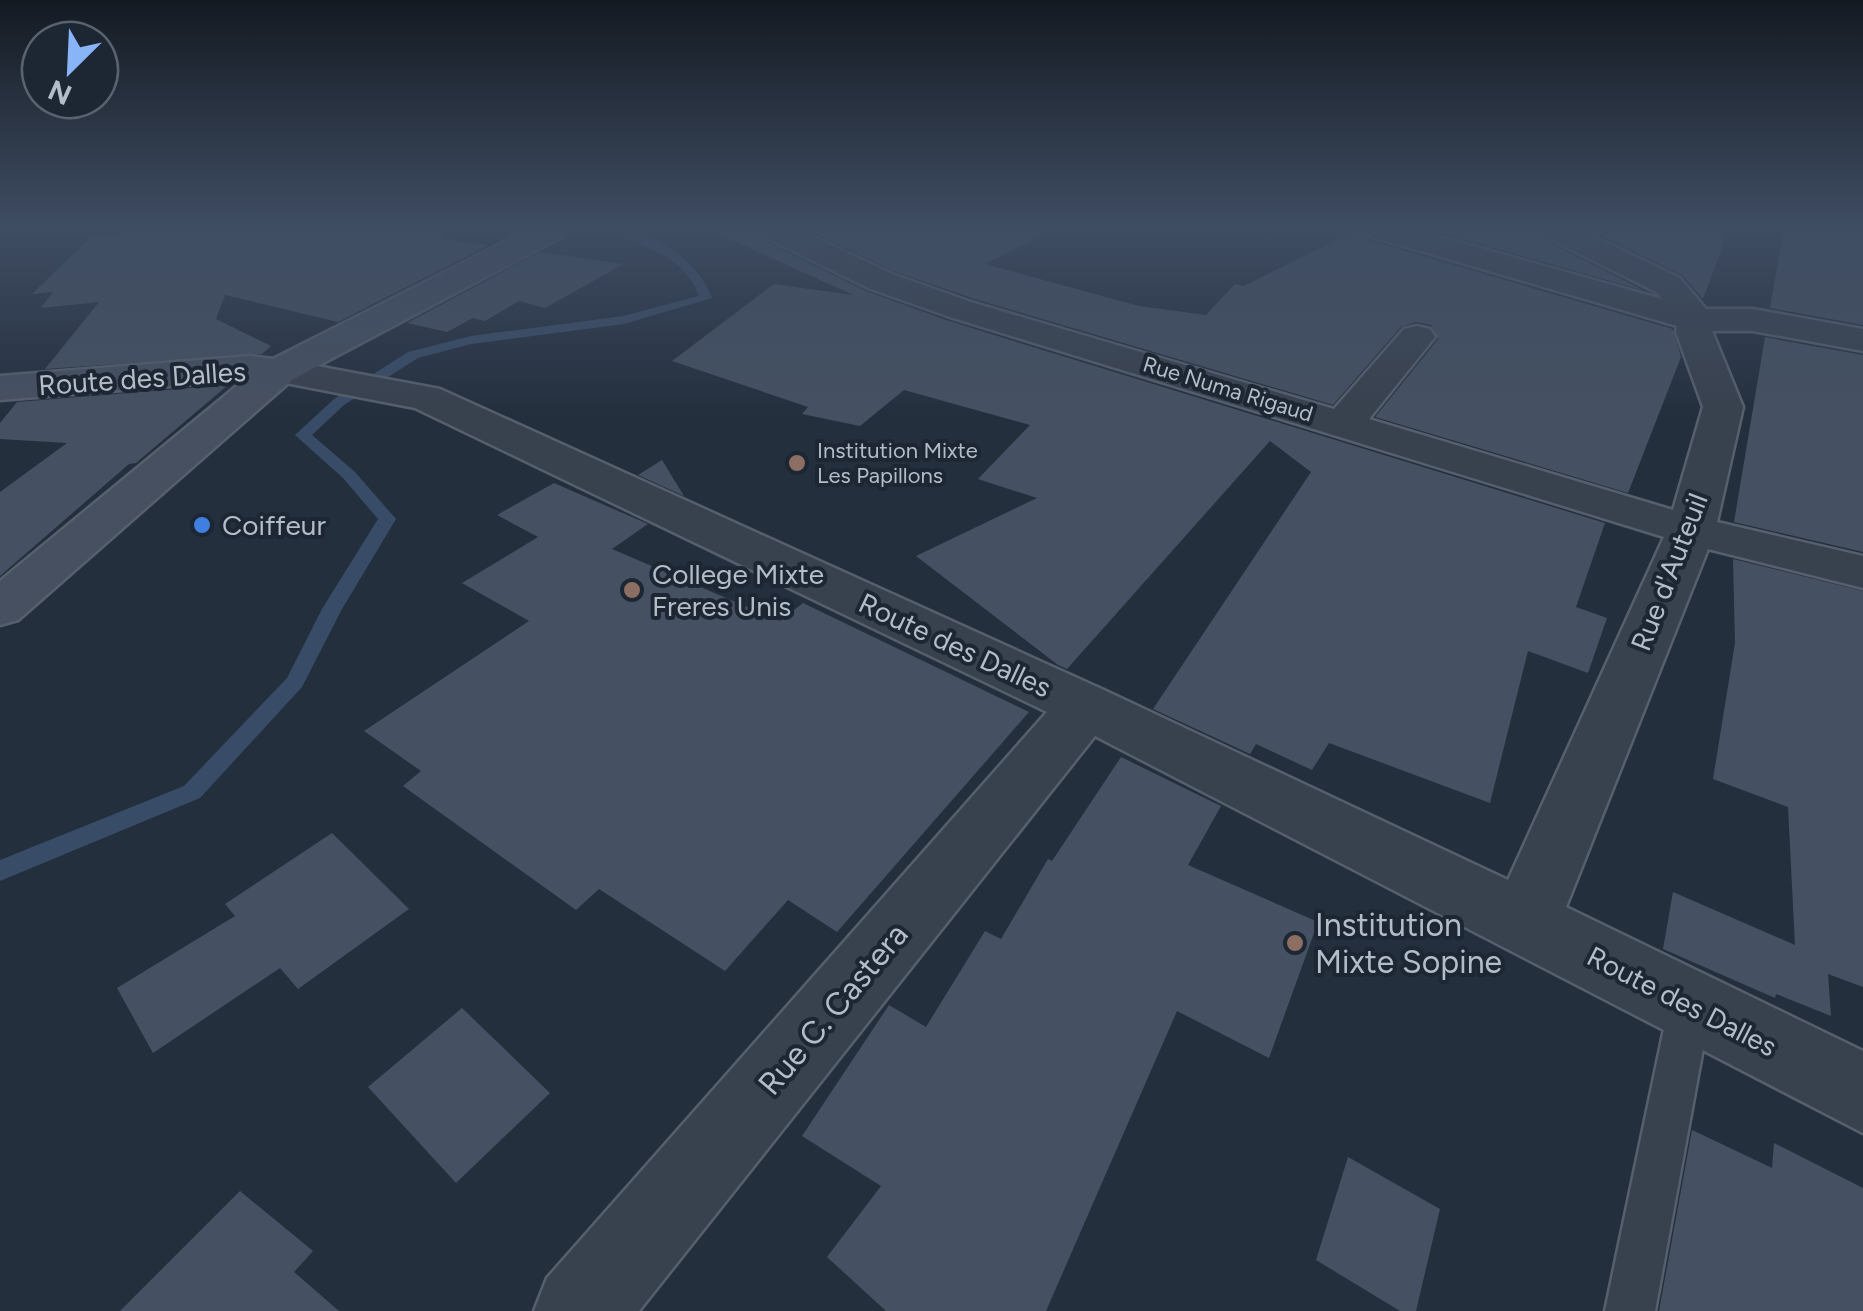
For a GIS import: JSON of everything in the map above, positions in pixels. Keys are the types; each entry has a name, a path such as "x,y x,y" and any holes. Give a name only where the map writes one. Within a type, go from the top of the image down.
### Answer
{"street":[{"path":"0,608 279,371 435,290"},
{"name":"Rue Numa Rigaud","path":"908,290 962,310 1691,530 1863,572"},
{"path":"1590,290 1696,320 1753,320 1863,340"},
{"name":"Rue d'Auteuil","path":"1525,922 1691,530 1723,407 1694,332 1696,320 1673,290"},
{"path":"1343,424 1417,337"},
{"name":"Route des Dalles","path":"0,388 251,368 426,398 1086,706 1863,1093"},
{"name":"Rue C. Castera","path":"580,1311 1086,706"}],"lane":[{"path":"1630,1311 1690,1005"}],"building":[{"path":"36,290 400,290 338,322 225,295 216,319 271,346 262,354 45,369 99,302 41,308 53,292 32,294"},
{"path":"468,290 577,290 545,308 519,301 485,321 473,318 447,332 407,323"},
{"path":"766,290 853,295 842,290 864,290 949,321 1605,523 1576,607 1607,618 1588,673 1528,651 1490,803 1329,743 1312,770 1256,744 1250,754 1153,709 1311,472 1270,441 1067,669 1058,665 916,556 1037,498 978,479 1030,425 904,390 860,426 802,414 808,407 672,361"},
{"path":"949,290 1081,290 1139,306 1206,315 1229,290 1540,290 1673,329 1681,357 1628,493 1375,417 1438,339 1431,325 1416,322 1401,327 1333,405"},
{"path":"1773,290 1863,290 1863,325 1770,308"},
{"path":"1765,337 1863,355 1863,552 1734,522"},
{"path":"228,385 136,463 129,464 0,576 0,492 67,443 0,439 0,423 17,402"},
{"path":"662,460 684,496 638,475"},
{"path":"554,483 648,524 612,549 780,621 803,603 1029,712 837,932 788,900 725,971 599,889 576,910 403,786 421,771 364,731 529,621 462,583 538,537 497,515"},
{"path":"1733,559 1863,591 1863,987 1828,974 1831,1016 1776,994 1775,998 1663,949 1673,892 1795,945 1788,807 1713,779 1735,643"},
{"path":"1121,757 1221,806 1188,865 1318,922 1269,1058 1177,1011 1046,1311 886,1311 827,1257 881,1186 802,1136 889,1005 926,1027 985,931 1001,939 1048,859 1052,861"},
{"path":"332,833 409,909 298,989 280,968 153,1053 117,988 235,916 225,904"},
{"path":"462,1008 550,1093 456,1183 368,1087"},
{"path":"1692,1130 1772,1168 1774,1143 1863,1188 1863,1311 1659,1311"},
{"path":"1348,1157 1440,1209 1416,1311 1400,1311 1316,1260"},
{"path":"240,1191 313,1251 294,1272 339,1311 120,1311"}],"waterway":[{"path":"0,871 192,792 295,682 332,609 387,519 349,475 303,435 339,402 413,355 471,340 624,320 706,298 703,290"}],"place":[{"name":"Institution Mixte Les Papillons","path":"797,463"},
{"name":"Coiffeur","path":"202,525"},
{"name":"College Mixte Freres Unis","path":"632,590"},
{"name":"Institution Mixte Sopine","path":"1295,943"}]}
